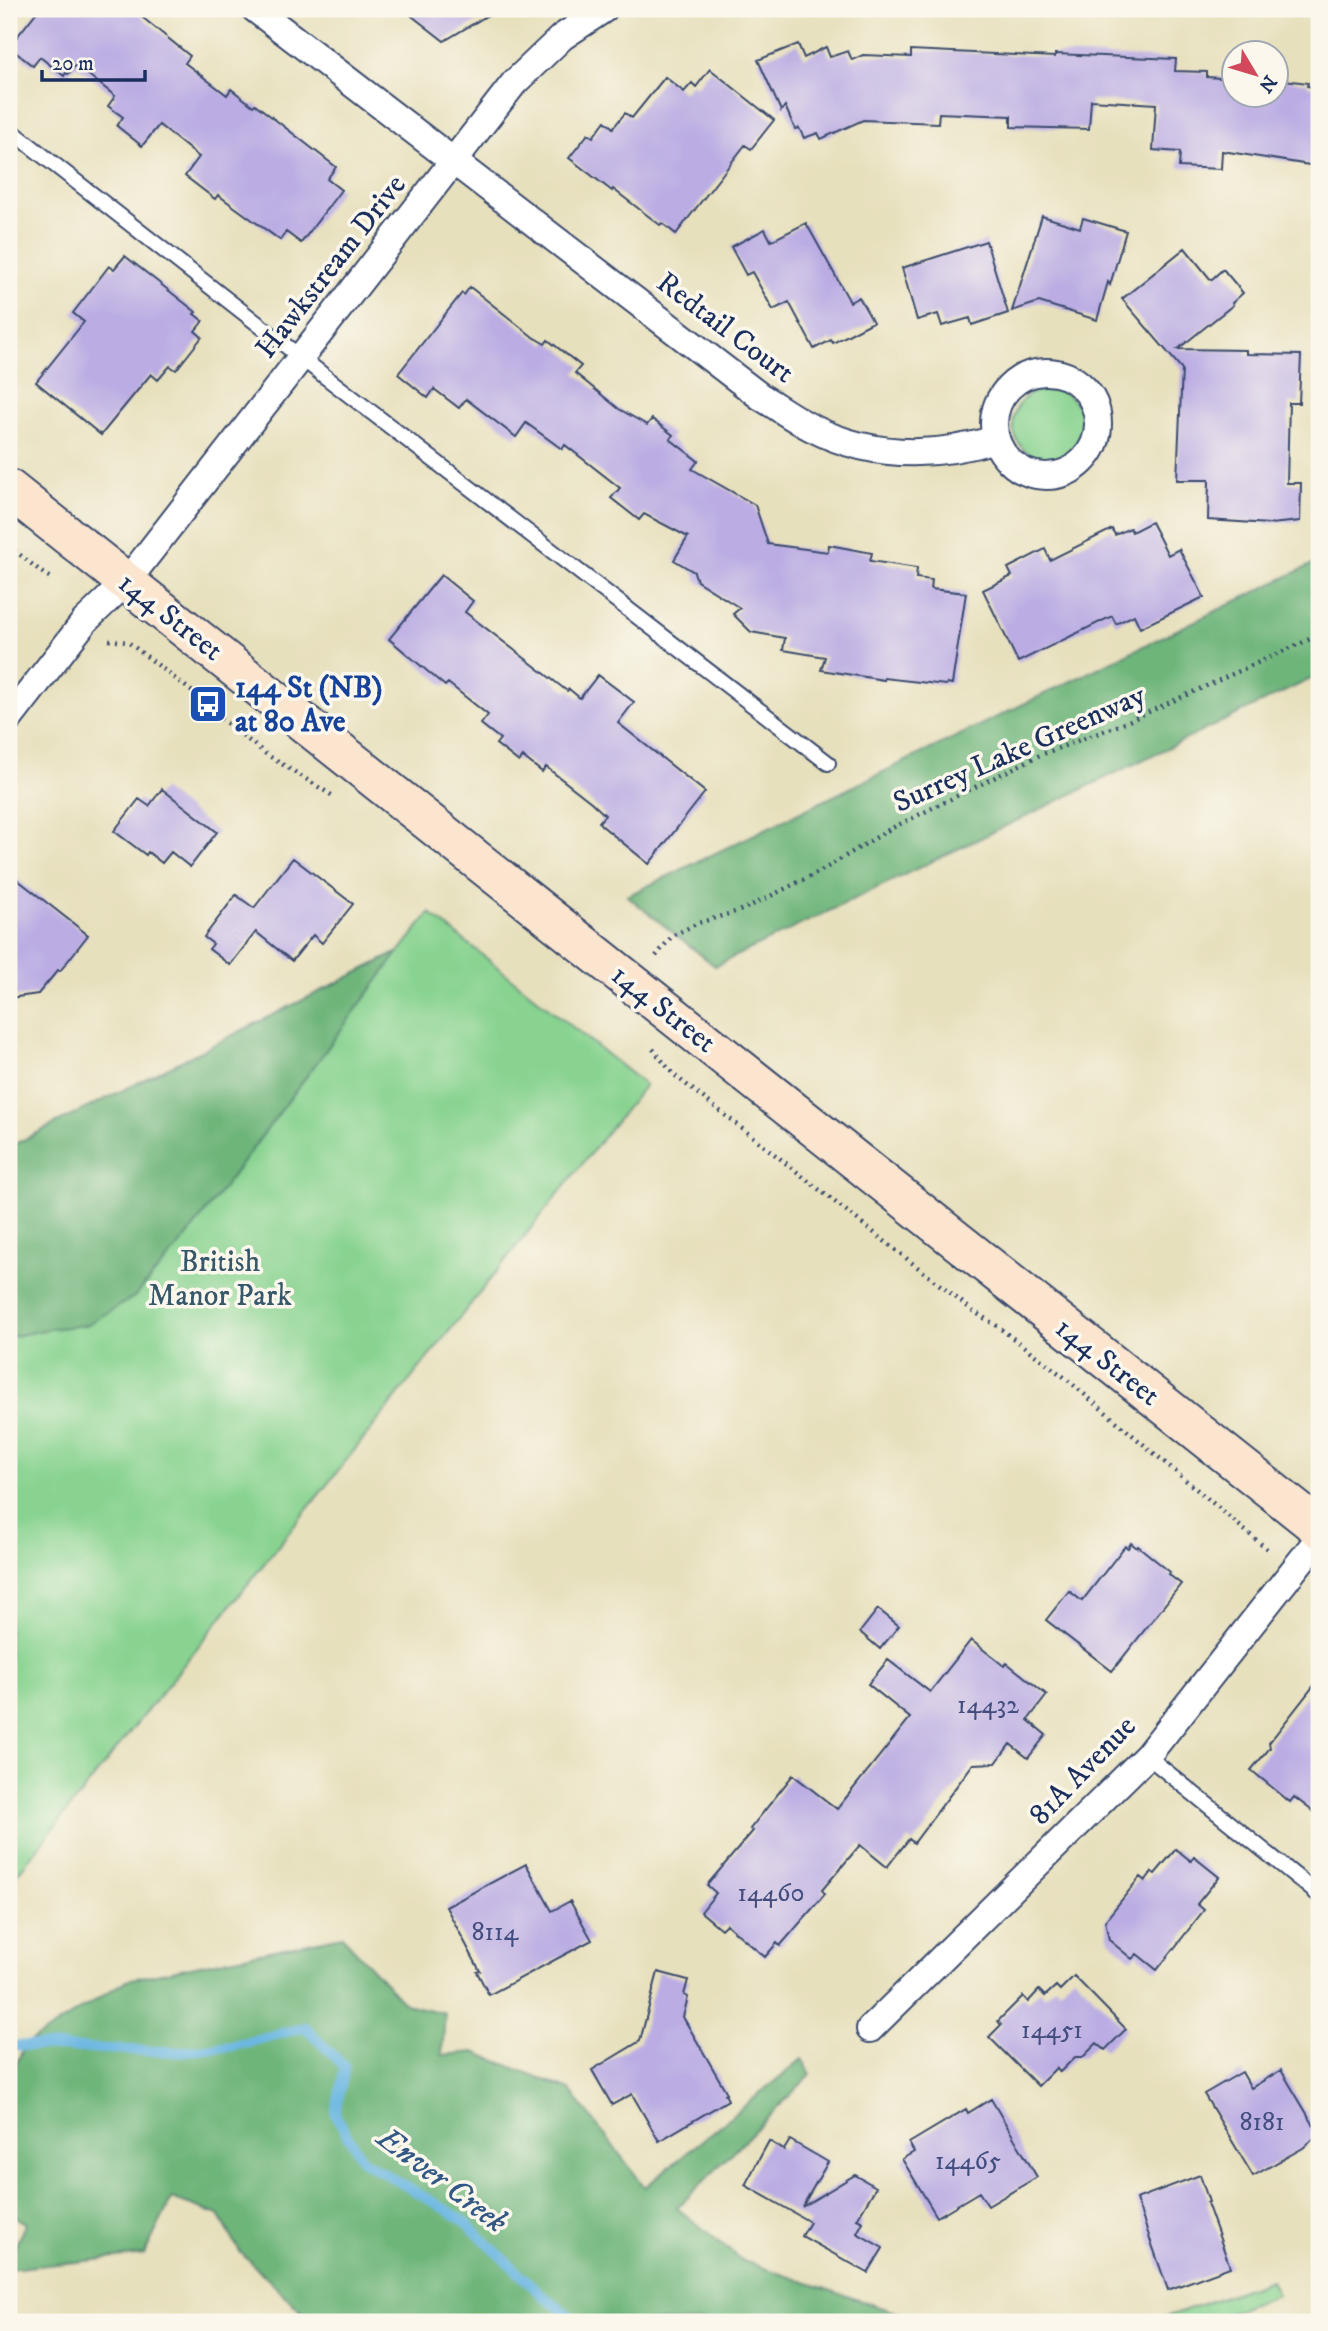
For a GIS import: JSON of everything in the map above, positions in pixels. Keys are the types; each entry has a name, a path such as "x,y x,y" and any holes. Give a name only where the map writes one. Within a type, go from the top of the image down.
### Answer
{"main road":[{"name":"144 Street","path":"9,489 1319,1528"}],"street":[{"name":"Redtail Court","path":"256,9 761,397 813,428 883,451 923,453 962,449 996,439"},
{"name":"Hawkstream Drive","path":"9,719 85,621 127,581 514,83 562,37 604,9"},
{"name":"81A Avenue","path":"870,2029 1147,1756 1319,1538"}],"lane":[{"path":"9,129 828,763"},
{"path":"1147,1756 1319,1895"}],"path":[{"path":"9,546 51,578"},
{"name":"Surrey Lake Greenway","path":"667,942 672,936 698,923 743,910 821,871 890,829 1038,756 1122,724 1319,635"},
{"path":"108,640 128,642 208,704 211,712 266,754 343,803"},
{"path":"644,1039 673,1074 973,1311 1064,1377 1267,1549"}],"green space":[{"path":"1055,389 1068,395 1077,404 1081,410 1081,438 1073,449 1062,457 1041,459 1023,449 1015,438 1013,417 1023,399 1034,391"},
{"path":"1319,561 1319,675 715,966 627,896"},
{"name":"British Manor Park","path":"430,913 645,1085 9,1884 9,1147 399,952"},
{"path":"399,952 186,1238 134,1297 86,1325 9,1337 9,1147"},
{"path":"342,1936 405,2004 445,2013 442,2055 474,2052 570,2090 645,2187 802,2059 811,2074 677,2208 743,2261 924,2322 312,2322 240,2252 219,2215 172,2198 144,2255 9,2269 9,2258 26,2223 9,2214 9,2078 25,2045 127,1980"},
{"path":"1271,2280 1278,2295 1202,2322 1151,2322"}],"building":[{"path":"39,9 132,9 190,56 185,63 227,95 231,89 253,106 255,104 336,167 327,179 341,190 301,243 286,232 280,240 218,195 215,199 185,176 199,157 159,125 142,146 117,126 123,117 108,106 115,96 76,65 64,76 40,57 33,66 9,47"},
{"path":"403,9 498,9 444,41"},
{"path":"798,44 804,58 826,47 830,57 848,51 852,60 863,55 911,57 911,50 1055,57 1055,54 1176,59 1175,71 1207,72 1207,77 1220,78 1220,108 1290,108 1290,81 1308,83 1307,86 1319,88 1316,166 1222,151 1221,169 1179,167 1180,152 1153,150 1156,104 1091,100 1089,129 1011,127 1011,116 939,113 938,123 863,120 821,139 818,133 804,138 799,128 795,129 785,106 781,111 758,60"},
{"path":"710,69 774,120 751,149 745,145 676,234 569,158 588,134 593,137 605,121 613,128 625,113 632,118 665,77 684,92 692,83 696,87"},
{"path":"1042,216 1080,228 1083,218 1126,231 1097,320 1039,302 1012,311"},
{"path":"806,223 850,302 859,297 873,322 833,343 831,340 814,349 789,302 773,310 752,272 746,275 731,247 765,229 771,241"},
{"path":"986,241 1008,313 972,325 970,318 942,326 938,314 917,320 902,268"},
{"path":"1185,248 1211,280 1223,269 1243,293 1233,305 1178,349 1246,350 1246,354 1301,355 1299,403 1289,403 1287,483 1301,483 1300,521 1270,524 1208,520 1209,480 1177,480 1182,369 1122,299"},
{"path":"125,256 196,312 194,314 203,321 195,331 202,337 176,370 170,366 158,380 151,374 101,435 36,382 84,322 73,313 109,266 114,269"},
{"path":"470,287 533,337 545,344 548,340 581,366 575,373 619,409 647,425 652,419 673,435 670,439 698,461 692,469 755,505 768,544 828,552 829,545 872,553 870,561 917,568 916,578 932,580 931,589 966,593 952,684 884,680 821,670 825,657 783,650 785,638 751,632 733,614 740,608 697,581 694,572 674,560 688,537 644,514 639,520 611,498 620,488 565,445 562,449 526,423 516,437 466,399 459,408 434,389 428,398 398,374 462,293 464,295"},
{"path":"1151,522 1168,555 1179,549 1204,597 1140,628 1134,615 1116,624 1112,616 1018,662 983,590 1012,576 1008,568 1045,549 1050,560 1112,529 1115,535 1130,528 1132,532"},
{"path":"441,575 473,601 465,612 567,691 569,689 580,698 598,675 634,702 618,723 705,792 649,864 601,825 599,822 605,815 591,802 546,767 542,772 523,757 519,762 496,744 500,739 481,724 488,715 448,683 445,686 389,639"},
{"path":"162,789 217,832 190,867 171,852 162,863 148,852 146,855 114,831 139,799 149,806"},
{"path":"293,858 353,904 322,943 313,935 292,961 256,932 230,965 209,949 213,944 204,937 236,895 254,908"},
{"path":"9,873 88,935 38,994 9,998"},
{"path":"1131,1543 1170,1572 1168,1574 1181,1584 1112,1671 1046,1620 1069,1591 1082,1601 1125,1546 1128,1548"},
{"path":"878,1609 899,1626 880,1649 860,1632"},
{"path":"971,1640 1004,1666 1007,1663 1047,1695 1028,1720 1046,1735 1028,1758 1010,1744 996,1763 973,1764 914,1843 909,1839 887,1867 860,1845 822,1890 825,1894 780,1946 777,1943 765,1957 726,1924 721,1929 701,1912 716,1893 707,1885 753,1831 750,1829 793,1775 837,1809 910,1718 868,1684 888,1660 930,1692"},
{"path":"1319,1679 1319,1816 1294,1797 1290,1802 1251,1770"},
{"path":"1176,1849 1191,1861 1194,1857 1219,1877 1197,1904 1204,1910 1157,1970 1137,1954 1132,1959 1109,1940 1105,1921 1140,1877 1145,1881 1152,1872 1155,1874"},
{"path":"526,1864 552,1911 570,1901 592,1940 489,1995 477,1972 480,1971 446,1907"},
{"path":"658,1972 688,1980 684,1995 688,1997 683,2017 727,2093 725,2094 728,2100 659,2141 632,2094 612,2105 592,2070 640,2041"},
{"path":"1074,1976 1126,2029 1105,2050 1097,2043 1083,2057 1075,2057 1060,2072 1056,2068 1038,2086 989,2037 1001,2025 998,2021 1023,1996 1028,2002 1039,1990 1045,1996 1056,1986 1060,1990"},
{"path":"1281,2070 1319,2134 1303,2148 1253,2176 1204,2094 1242,2072 1251,2088"},
{"path":"991,2099 1037,2177 988,2206 979,2192 937,2217 902,2159 914,2152 909,2143 966,2109 968,2113"},
{"path":"790,2140 828,2162 802,2207 855,2175 876,2187 857,2219 863,2222 857,2233 883,2248 868,2273 802,2236 810,2222 745,2185 769,2141 784,2150"},
{"path":"1200,2175 1230,2267 1168,2290 1136,2199"}],"waterway":[{"name":"Enver Creek","path":"9,2045 177,2052 234,2046 305,2027 345,2067 335,2114 363,2161 462,2219 543,2296 578,2322"}],"place":[{"name":"144 St (NB) at 80 Ave","path":"208,704"}]}
